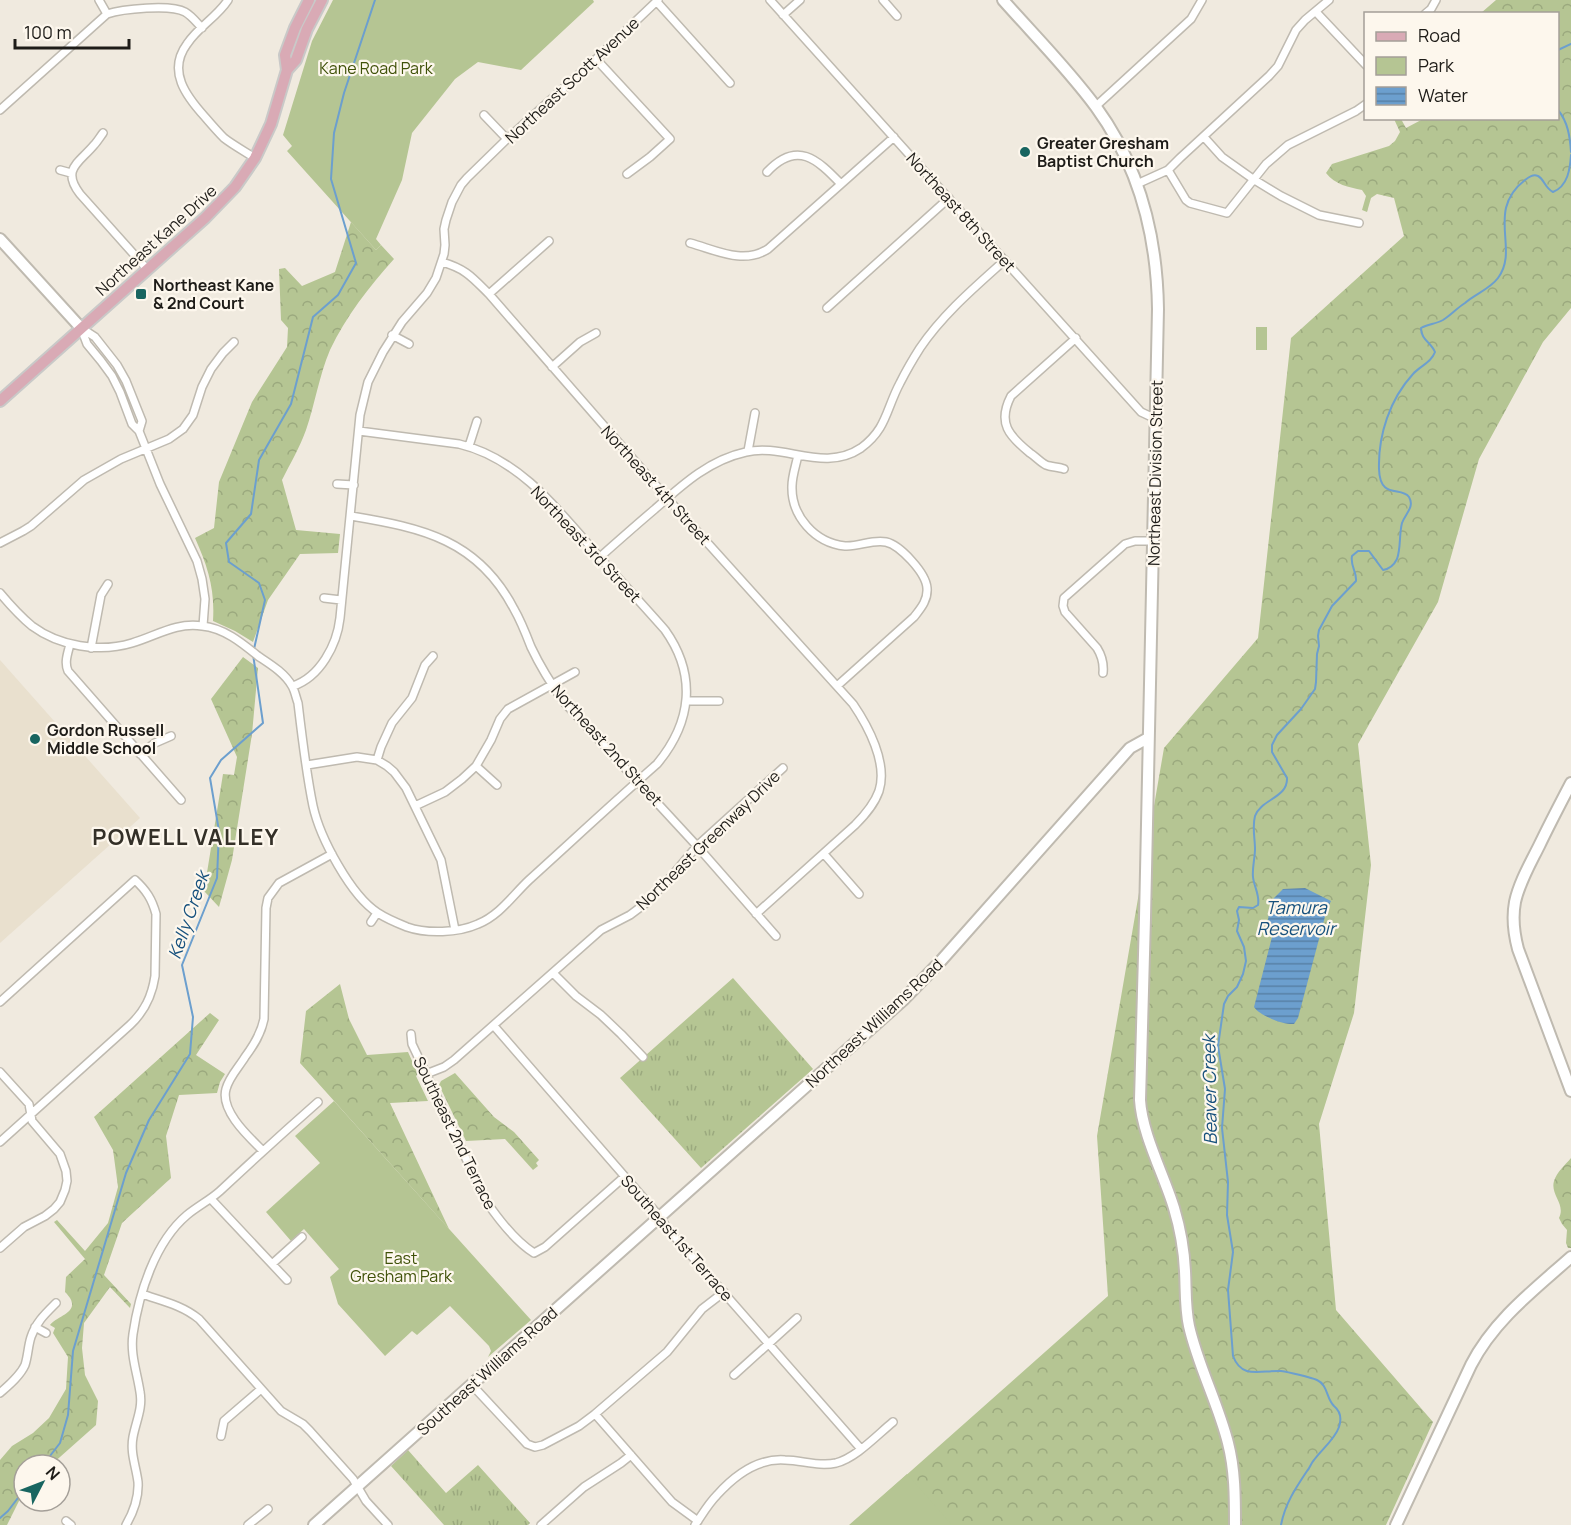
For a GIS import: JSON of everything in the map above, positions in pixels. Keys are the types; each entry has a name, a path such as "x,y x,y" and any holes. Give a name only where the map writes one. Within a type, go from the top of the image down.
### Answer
{"main road":[{"name":"Northeast Kane Drive","path":"0,401 221,203 235,187 255,158 274,116 287,70 285,55 309,0"},
{"name":"Northeast Kane Drive","path":"287,70 296,60 307,29 322,0"}],"street":[{"path":"99,0 106,14"},
{"path":"228,0 221,10 186,44 180,57 179,75 182,87 192,103 218,132 255,158"},
{"name":"Northeast 8th Street","path":"770,0 1142,412 1156,419"},
{"path":"783,15 800,0"},
{"path":"883,0 897,16"},
{"name":"Northeast Division Street","path":"1003,0 1095,107 1117,142 1137,184 1152,238 1158,309 1145,918 1139,1084 1141,1114 1178,1226 1184,1257 1190,1328 1232,1460 1235,1525"},
{"path":"1095,107 1191,20 1203,0"},
{"path":"1137,184 1168,170 1269,76 1278,66 1296,30 1329,0"},
{"path":"658,1 730,83"},
{"name":"Northeast Scott Avenue","path":"442,262 445,245 444,229 452,202 467,178 658,1"},
{"path":"0,110 106,14 171,8 186,12 202,28"},
{"path":"1316,12 1364,64"},
{"path":"596,59 670,140 627,174"},
{"path":"1168,170 1186,200 1227,213 1253,179 1288,146 1364,105"},
{"path":"484,115 507,139"},
{"path":"103,133 94,146 77,162 71,173 75,187 147,269"},
{"path":"1204,136 1222,157 1253,179 1319,215 1359,223"},
{"path":"690,243 734,256 760,254 894,137"},
{"path":"767,172 785,158 804,156 823,165 841,184"},
{"path":"60,170 71,173"},
{"path":"827,308 949,198"},
{"path":"0,239 81,328 87,344 112,376 132,424 139,431 160,484 197,561 205,599 203,626"},
{"path":"489,294 549,241"},
{"path":"600,557 700,471 721,460 748,451 779,451 825,459 842,457 858,450 883,426 899,384 931,333 958,303 1005,260"},
{"path":"293,686 309,677 320,666 330,651 339,626 359,431 363,398 368,382 393,335 427,293 442,262"},
{"name":"Northeast 4th Street","path":"442,262 465,271 489,294 863,718 878,757 881,779 880,790 874,802 867,813 824,854 756,914"},
{"path":"552,367 580,342 596,333"},
{"path":"393,335 409,344"},
{"path":"1064,469 1046,465 1013,439 1008,432 1004,413 1011,396 1076,338"},
{"path":"0,543 31,526 84,480 121,459 169,439 183,429 193,415 202,387 211,369 234,342"},
{"path":"748,451 755,413"},
{"path":"470,446 477,421"},
{"name":"Northeast 3rd Street","path":"359,431 470,446 502,462 529,481 600,557 670,638 685,671 687,701 677,734 657,764 521,888 498,913 477,925 430,932 395,922 377,913"},
{"path":"798,454 792,494 797,511 807,526 820,538 837,544 855,546 882,541 890,543 904,552 924,578 927,586 927,596 914,617 837,686"},
{"path":"336,484 354,485"},
{"name":"Northeast 2nd Street","path":"351,516 389,522 423,531 447,541 476,559 506,594 540,663 564,702 697,846 776,936"},
{"path":"1103,673 1103,662 1097,648 1065,612 1064,598 1125,544 1135,540 1153,541"},
{"path":"91,648 101,595 108,584"},
{"path":"0,593 13,609 33,626 70,644 91,648 118,646 167,629 203,626 229,634 284,675 293,686 298,703 314,808 321,832 349,882 377,913 371,922"},
{"path":"324,598 341,600"},
{"path":"70,644 65,666 68,671 182,800"},
{"path":"377,760 392,723 412,698 425,665 433,656"},
{"path":"415,806 445,792 476,766 500,719 508,709 575,672"},
{"path":"687,701 719,701"},
{"path":"140,754 155,743 171,736"},
{"name":"Northeast Williams Road","path":"660,1217 917,987 1130,748 1148,738"},
{"path":"307,765 357,757 377,760 387,766 400,780 441,860 455,930"},
{"path":"476,766 496,785"},
{"name":"Northeast Greenway Drive","path":"426,1074 454,1060 601,930 630,915 646,903 697,846 783,768"},
{"path":"1571,783 1519,888 1513,918 1515,938 1521,956 1571,1091"},
{"path":"263,1151 238,1124 227,1107 225,1090 230,1078 255,1044 262,1028 268,898 279,883 332,854"},
{"path":"824,854 859,894"},
{"path":"0,1002 135,880 150,897 156,914 155,976 147,1004 137,1019 0,1142"},
{"path":"554,973 576,996 621,1034 642,1057"},
{"name":"Southeast 1st Terrace","path":"494,1026 861,1449"},
{"name":"Southeast 2nd Terrace","path":"411,1034 412,1044 486,1202 523,1246 534,1252 545,1247 624,1177"},
{"path":"0,1072 29,1104 32,1121 55,1147 64,1162 66,1172 65,1190 60,1202 49,1213 24,1227 0,1248"},
{"path":"126,1525 135,1506 138,1481 133,1463 132,1445 140,1410 141,1393 132,1354 133,1336 142,1294 152,1265 174,1228 187,1215 211,1200 318,1102"},
{"path":"211,1200 287,1280"},
{"name":"Southeast Williams Road","path":"314,1525 660,1217"},
{"path":"272,1264 302,1237"},
{"path":"1396,1525 1483,1344 1509,1314 1571,1257"},
{"path":"472,1385 520,1439 535,1447 543,1445 579,1426 595,1414 667,1352 702,1309 724,1292"},
{"path":"142,1294 177,1305 199,1319 281,1411 310,1431 353,1479 366,1501 388,1525"},
{"path":"0,1393 4,1384 19,1375 35,1327 41,1317 56,1303"},
{"path":"734,1375 797,1318"},
{"path":"35,1327 46,1333"},
{"path":"221,1436 224,1421 261,1389"},
{"path":"595,1414 672,1502 697,1523 716,1495 751,1467 771,1460 820,1465 838,1462 861,1449 893,1422"},
{"path":"541,1525 584,1487 621,1464 631,1455"},
{"path":"248,1525 268,1509"}],"shaded area":[{"name":"Gordon Russell Middle School","path":"0,660 140,818 0,943"}],"green space":[{"name":"Kane Road Park","path":"333,0 593,0 594,2 521,70 478,62 455,79 412,133 402,180 376,239 381,245 376,250 287,151 292,146 283,135 312,41"},
{"path":"1496,0 1571,0 1571,308 1543,342 1479,459 1438,602 1358,744 1371,865 1354,1013 1319,1124 1336,1310 1433,1422 1386,1525 850,1525 1108,1296 1097,1136 1164,748 1258,638 1291,338 1404,236 1394,198 1377,194 1371,198 1367,212 1362,210 1366,196 1362,190 1338,183 1326,173 1332,164 1389,146 1400,132 1394,120 1402,120 1406,128 1421,120 1559,120 1559,12 1482,12"},
{"path":"351,222 376,250 381,245 394,259 359,302 336,337 323,370 304,436 282,480 296,530 340,534 338,553 300,554 268,600 253,642 213,621 210,578 195,538 214,528 219,482 252,402 287,347 288,328 281,320 279,269 285,268 302,286 335,272"},
{"path":"1256,327 1267,327 1267,350 1256,350"},
{"path":"243,657 258,668 252,734 232,860 219,907 204,891 223,774 234,775 237,757 211,699"},
{"path":"733,978 813,1069 701,1168 620,1078"},
{"path":"340,984 349,1019 367,1055 408,1052 418,1074 416,1076 428,1101 390,1103 449,1229 300,1063 306,1011"},
{"path":"210,1013 219,1020 196,1055 225,1074 217,1093 179,1095 166,1136 171,1178 122,1223 104,1275 131,1304 130,1308 110,1287 84,1323 82,1348 85,1375 98,1401 96,1425 64,1453 12,1453 13,1513 7,1525 0,1525 0,1460 12,1446 33,1433 49,1418 66,1389 68,1357 53,1333 55,1328 50,1325 71,1309 72,1304 65,1292 66,1277 85,1259 54,1222 57,1220 85,1251 108,1223 118,1187 113,1150 94,1117"},
{"path":"455,1073 494,1117 514,1132 539,1160 536,1163 538,1166 533,1170 505,1139 466,1141 439,1085 441,1081"},
{"name":"East Gresham Park","path":"334,1101 531,1320 488,1357 491,1351 489,1346 450,1306 417,1335 412,1331 385,1356 338,1304 330,1277 339,1269 304,1229 291,1241 266,1212 320,1163 295,1136"},
{"path":"1571,1158 1571,1248 1568,1248 1567,1230 1559,1218 1561,1208 1553,1186 1557,1175"},
{"path":"408,1450 446,1493 478,1465 530,1523 528,1525 444,1525 391,1466"},
{"path":"907,1474 952,1525 849,1525"}],"water":[{"name":"Tamura Reservoir","path":"1305,888 1331,901 1298,1018 1294,1024 1290,1024 1267,1017 1254,1007 1272,937 1272,931 1267,926 1271,901 1283,889"}],"waterway":[{"name":"Kelly Creek","path":"254,649 265,600 259,583 229,562 226,543 251,514 259,460 291,404 313,317 338,295 356,263 331,179 334,133 344,93 375,0"},
{"name":"Beaver Creek","path":"1559,50 1571,44"},
{"name":"Beaver Creek","path":"1559,112 1568,130 1571,152"},
{"name":"Beaver Creek","path":"1281,1525 1291,1497 1313,1461 1335,1436 1340,1418 1339,1412 1331,1403 1321,1382 1281,1371 1247,1371 1241,1368 1233,1356 1228,1290 1233,1252 1227,1215 1228,1182 1222,1128 1225,1089 1218,1046 1224,1004 1237,987 1246,961 1244,947 1237,931 1239,920 1237,911 1239,907 1253,908 1258,905 1253,874 1255,816 1258,810 1279,794 1286,785 1287,778 1272,752 1272,745 1277,735 1301,709 1315,689 1319,630 1332,606 1356,581 1352,556 1358,551 1369,551 1383,570 1397,559 1402,523 1411,501 1405,494 1387,489 1383,485 1380,479 1379,456 1383,431 1392,406 1405,384 1431,359 1435,352 1421,328 1443,320 1495,282 1504,267 1505,217 1507,204 1513,192 1534,175 1540,177 1553,192 1558,189 1567,176 1571,155"},
{"name":"Kelly Creek","path":"52,1453 60,1443 68,1415 73,1351 126,1173 149,1120 190,1054 193,1017 182,965 217,878 219,831 210,778 221,760 263,723 253,654"},
{"name":"Kelly Creek","path":"0,1518 12,1506"}],"place":[{"name":"Greater Gresham Baptist Church","path":"1025,152"},
{"name":"Northeast Kane & 2nd Court","path":"141,294"},
{"name":"Gordon Russell Middle School","path":"35,739"}],"district":[{"name":"POWELL VALLEY","path":"186,837"}]}
